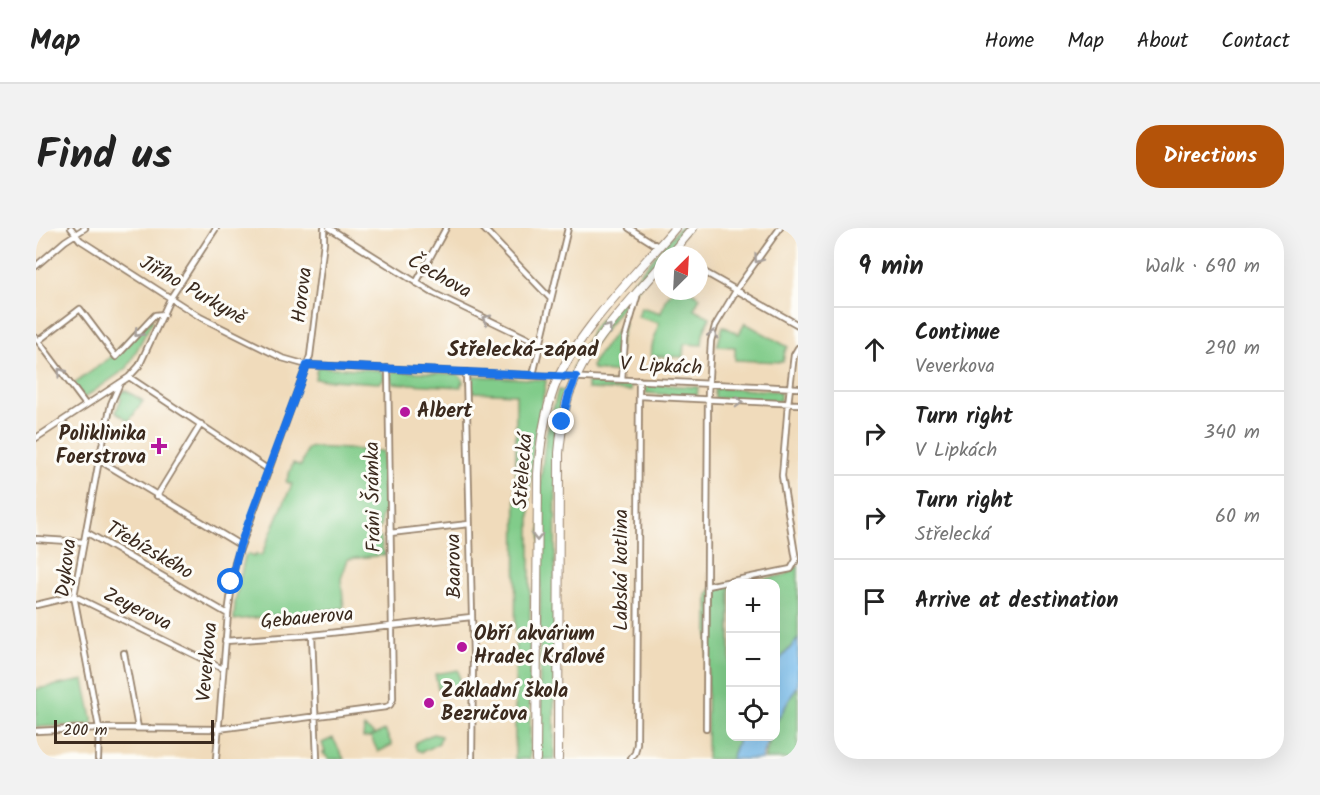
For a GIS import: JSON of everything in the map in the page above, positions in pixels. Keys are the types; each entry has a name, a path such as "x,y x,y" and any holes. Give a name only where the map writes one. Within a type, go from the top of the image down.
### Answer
{"main road":[{"name":"Střelecká","path":"660,246 675,228"},
{"path":"678,246 693,228"},
{"name":"Střelecká","path":"536,759 538,474 548,407 560,376 592,325 654,253"},
{"name":"Střelecká","path":"558,759 559,453 562,422 576,377 595,346 654,274"}],"street":[{"name":"Jiřího Purkyně","path":"71,228 80,240 200,317 282,358 307,365"},
{"path":"36,266 85,228"},
{"path":"36,438 129,377 139,366 170,299 216,228"},
{"name":"Horova","path":"307,365 310,356 324,228"},
{"name":"Čechova","path":"329,228 416,284 539,344"},
{"path":"416,284 447,228"},
{"path":"483,228 550,298"},
{"path":"533,375 568,228"},
{"path":"629,228 657,246"},
{"path":"706,728 708,384 712,334 736,289 780,228"},
{"path":"708,274 798,325"},
{"name":"Střelecká","path":"622,379 625,339 638,293"},
{"path":"86,405 37,340 80,309 116,357 155,315 164,314"},
{"path":"707,586 791,569 796,561 782,476 794,355 798,348"},
{"name":"V Lipkách","path":"307,365 798,388"},
{"name":"Veverkova","path":"216,759 231,582 240,545 307,365"},
{"name":"Fráni Šrámka","path":"387,368 392,627"},
{"name":"Baarova","path":"466,372 471,617 471,759"},
{"path":"129,377 269,470"},
{"name":"Labská kotlina","path":"631,758 637,744 639,380"},
{"name":"Dykova","path":"98,759 99,728 74,596 111,404 120,383"},
{"name":"V Lipkách","path":"639,396 798,404"},
{"path":"157,496 201,424"},
{"path":"99,460 240,545"},
{"path":"390,533 469,524"},
{"name":"Třebízského","path":"86,532 228,614"},
{"path":"36,539 84,542"},
{"name":"Zeyerova","path":"36,606 74,596 223,669"},
{"name":"Gebauerova","path":"225,641 392,627 471,617"},
{"path":"36,731 99,728 218,729 386,707 393,699 392,627"},
{"path":"312,634 317,759"},
{"path":"124,653 138,728"}],"green space":[{"path":"679,228 689,228 674,246 664,246"},
{"path":"654,257 654,270 622,307 580,363 572,369 594,327"},
{"path":"665,300 698,300 694,309 710,317 703,334 702,345 684,344 683,357 651,356 659,323 638,317 641,307 661,313"},
{"path":"149,316 153,320 127,368 84,398 74,384 111,357"},
{"path":"623,322 625,323 620,342 618,373 594,370 593,362"},
{"path":"745,323 788,347 783,362 735,360 735,347 717,346 723,326 739,334"},
{"path":"317,367 379,370 384,374 384,379 379,383 315,379"},
{"path":"395,371 457,374 462,378 463,383 461,387 392,383 392,379 389,379 390,375"},
{"path":"475,376 546,380 534,443 530,488 530,759 515,759 516,394 471,392 470,383 468,383 470,378"},
{"path":"587,382 631,384 631,391 587,389"},
{"path":"646,384 698,387 697,397 646,393"},
{"path":"715,388 780,391 780,401 715,398"},
{"path":"125,390 143,401 129,421 116,412 121,399 120,395"},
{"path":"558,390 565,391 556,438 554,759 539,759 541,477 546,435"},
{"path":"312,447 383,451 385,512 381,516 378,537 381,537 382,548 386,555 348,559 341,579 344,608 234,620 235,602 245,556 248,554 254,557 256,554 261,556 292,484 286,482 293,463 301,466 307,449"},
{"path":"798,566 798,639 780,659 780,579 762,579 785,575"},
{"path":"726,585 726,741 738,741 731,759 707,759 708,595 713,587"},
{"path":"458,670 461,685 438,689 435,674"},
{"path":"84,680 93,723 36,727 36,689"},
{"path":"798,685 798,759 764,759 770,741 780,741 780,715"},
{"path":"364,727 373,733 372,736 385,730 392,745 378,752 371,737 363,738"},
{"path":"433,734 441,736 439,743 422,752 417,750 416,742"},
{"path":"333,738 344,759 329,759 323,753 325,752 322,743"}],"water":[{"path":"798,639 798,685 780,715 780,687 780,659"},
{"path":"738,741 768,741 761,759 731,759"}],"place":[{"name":"Albert","path":"405,412"},
{"name":"Poliklinika Foerstrova","path":"159,446"},
{"name":"Obří akvárium Hradec Králové","path":"462,647"},
{"name":"Základní škola Bezručova","path":"429,703"}],"district":[{"name":"Střelecká-západ","path":"523,350"}],"route":[{"path":"231,582 240,545 307,365 576,377 562,422"}]}
